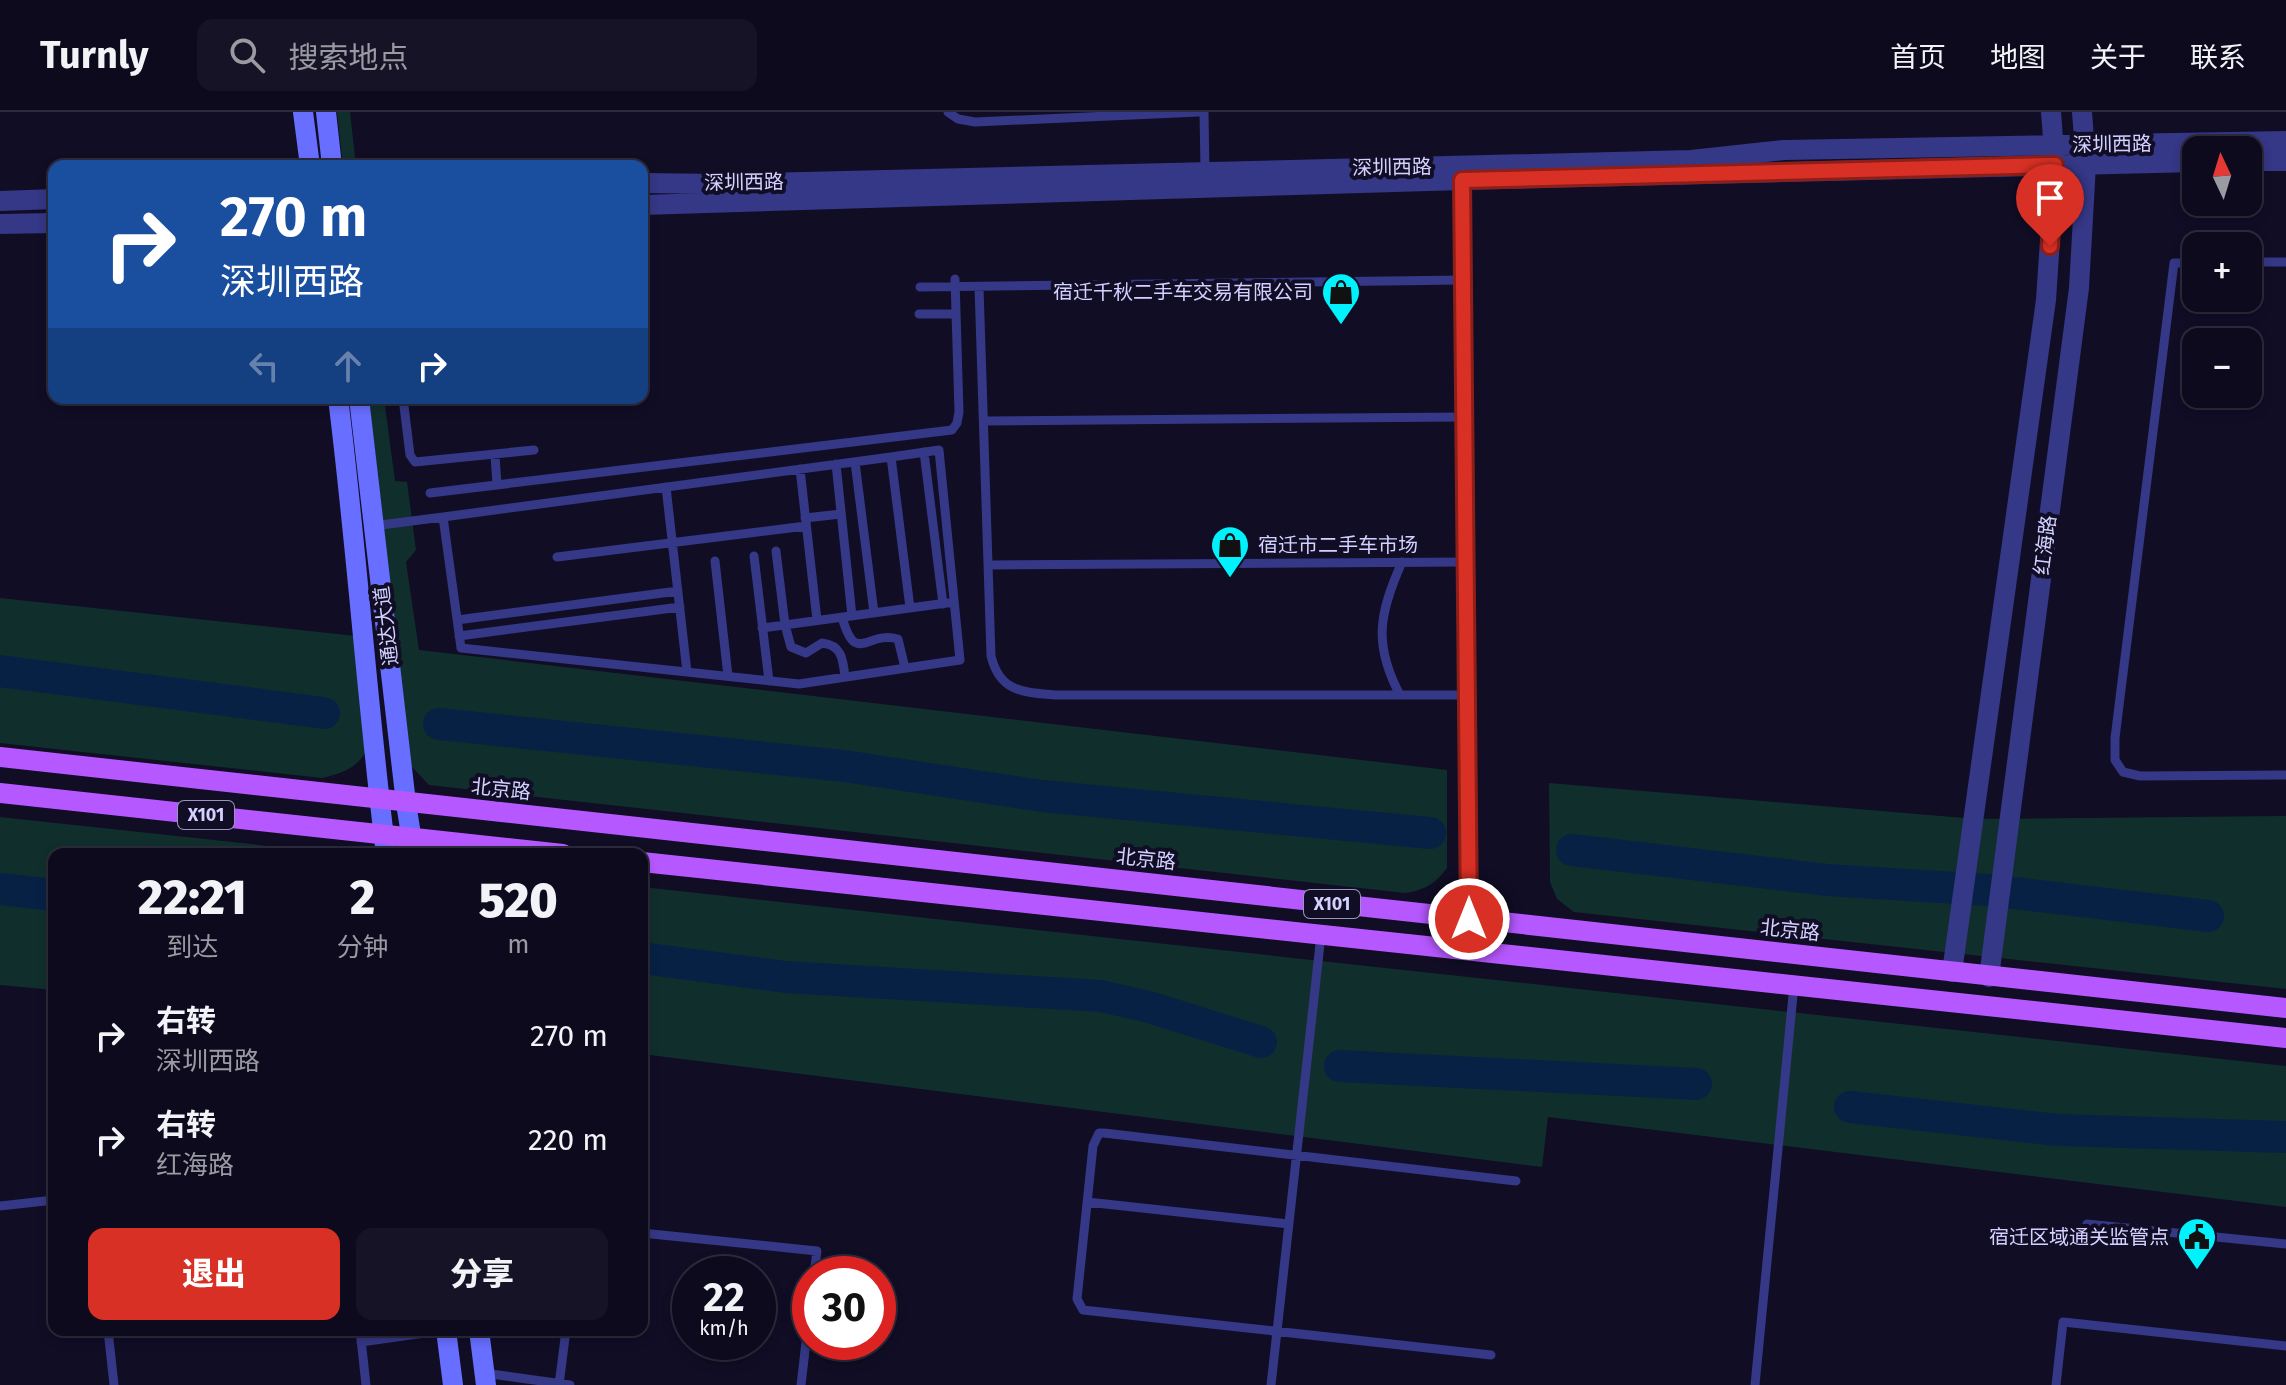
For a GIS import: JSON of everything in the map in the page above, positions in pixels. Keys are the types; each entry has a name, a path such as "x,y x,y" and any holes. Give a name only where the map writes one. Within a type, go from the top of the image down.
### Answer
{"main road":[{"path":"303,112 309,160"},
{"path":"326,112 331,160"},
{"name":"通达大道","path":"339,404 364,527 413,846"},
{"name":"通达大道","path":"359,404 378,800 385,844"},
{"name":"北京路","path":"0,757 2286,1008"},
{"name":"X101","path":"0,793 385,844 450,848"},
{"name":"X101","path":"648,863 2286,1038"},
{"path":"448,1336 453,1385"},
{"path":"480,1336 485,1379"}],"street":[{"name":"红海路","path":"1952,972 2046,300 2054,155 2051,112"},
{"name":"红海路","path":"1989,977 2079,288 2085,155 2082,112"},
{"name":"深圳西路","path":"2085,155 2286,141"},
{"name":"深圳西路","path":"648,183 723,184 1691,160 1784,150 2085,155 2182,161"},
{"name":"深圳西路","path":"648,205 1462,180 2054,155"},
{"path":"2262,161 2286,161"},
{"path":"1462,180 1469,919"},
{"path":"0,201 48,199"},
{"path":"0,224 48,223"}],"lane":[{"path":"948,112 958,119 975,122 1202,112 1205,171"},
{"path":"2262,262 2286,262"},
{"path":"2182,263 2174,263 2115,738 2115,760 2123,772 2140,776 2286,775"},
{"path":"920,287 955,283 979,287 1463,280"},
{"path":"430,493 952,430 959,412 955,283"},
{"path":"979,287 991,656 996,674 1007,685 1026,692 1055,695 1467,695"},
{"path":"919,314 956,314"},
{"path":"404,404 410,455 415,462 534,450"},
{"path":"984,421 1465,417"},
{"path":"364,527 939,450 960,660 799,684 461,648 443,517"},
{"path":"924,452 943,604"},
{"path":"495,455 497,485"},
{"path":"891,457 910,608"},
{"path":"855,462 874,613"},
{"path":"836,464 851,641 859,645 869,644 878,637 898,639 905,668"},
{"path":"800,469 817,620"},
{"path":"666,487 687,672"},
{"path":"557,557 672,543 841,514"},
{"path":"776,551 785,625 791,647 797,652 806,653 822,643 837,648 842,656 845,677"},
{"path":"754,556 769,681"},
{"path":"715,561 728,676"},
{"path":"1400,695 1387,671 1382,636 1386,600 1402,562"},
{"path":"989,565 1466,562"},
{"path":"457,620 678,591"},
{"path":"762,628 954,602"},
{"path":"459,636 680,607"},
{"path":"1271,1385 1321,935"},
{"path":"1755,1385 1794,985"},
{"path":"1491,1355 1083,1310 1077,1299 1093,1146 1099,1133 1516,1181"},
{"path":"0,1206 48,1201"},
{"path":"1087,1202 1289,1224"},
{"path":"2087,1224 2286,1244"},
{"path":"648,1234 817,1251 816,1256"},
{"path":"2056,1385 2063,1322 2286,1346"},
{"path":"109,1336 114,1385"},
{"path":"360,1336 366,1385"},
{"path":"361,1342 404,1336"},
{"path":"559,1384 565,1336"},
{"path":"801,1385 804,1360"},
{"path":"485,1379 570,1385"}],"green space":[{"path":"337,112 350,112 355,160 342,160"},
{"path":"370,404 385,404 395,481 407,482 416,550 406,562 419,650 1447,770 1447,868 1429,885 1405,893 429,785 410,765"},
{"path":"0,598 356,636 368,748 349,769 322,778 0,743"},
{"path":"1549,783 1976,819 2286,816 2286,989 1574,912 1557,899 1550,882"},
{"path":"0,817 287,848 48,848 48,989 0,985"},
{"path":"648,888 2286,1066 2286,1207 1548,1117 1542,1167 648,1055"}],"waterway":[{"path":"0,671 324,713"},
{"path":"439,724 844,766 1042,796 1430,833"},
{"path":"1572,850 1827,880 1989,890 2208,916"},
{"path":"0,889 48,894"},
{"path":"648,959 786,977 1101,996 1149,1007 1261,1042"},
{"path":"1340,1066 1696,1084"},
{"path":"1850,1107 2058,1130 2286,1137"}],"place":[{"name":"宿迁千秋二手车交易有限公司","path":"1341,326"},
{"name":"宿迁市二手车市场","path":"1230,579"},
{"name":"宿迁区域通关监管点","path":"2197,1271"}],"route":[{"path":"1469,919 1462,180 2055,165 2050,246"}]}
